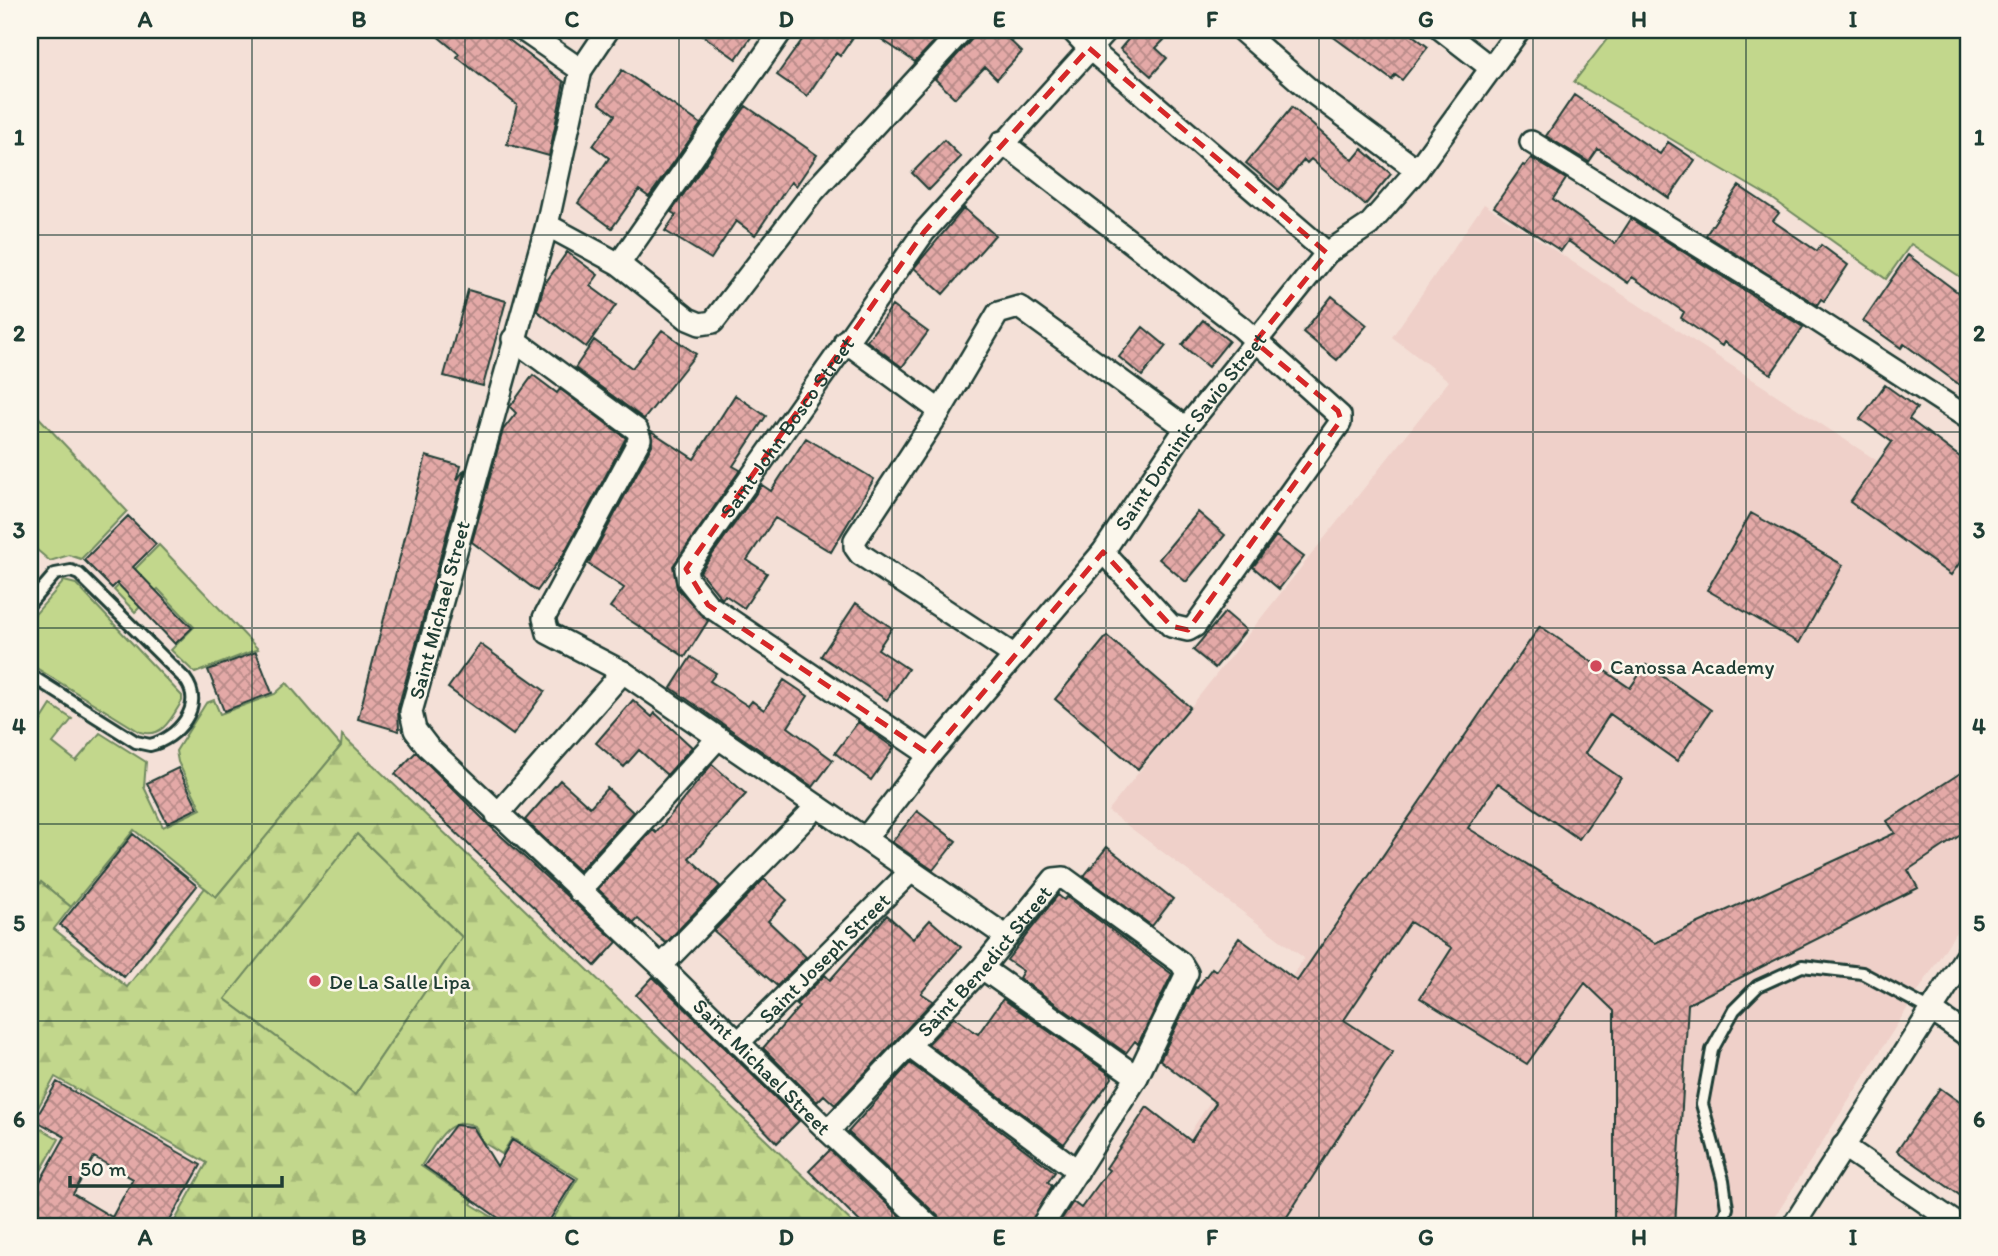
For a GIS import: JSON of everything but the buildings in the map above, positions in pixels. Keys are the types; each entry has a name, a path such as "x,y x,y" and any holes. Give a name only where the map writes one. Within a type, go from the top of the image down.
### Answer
{"street":[{"path":"523,30 581,70 608,30"},
{"path":"619,264 782,30"},
{"path":"547,225 619,264 688,319 700,324 713,322 813,192 962,30"},
{"path":"1072,30 1089,48 1327,253"},
{"name":"Saint John Bosco Street","path":"930,755 708,605 688,580 686,569 924,232 1002,142 1107,30"},
{"path":"1241,30 1312,92 1417,170"},
{"path":"1442,30 1491,68"},
{"name":"Saint Dominic Savio Street","path":"865,839 930,755 1102,552 1186,428 1327,253 1369,225 1417,170 1519,30"},
{"name":"Saint Michael Street","path":"581,70 547,225 411,712 415,730 428,747 497,815 661,966 828,1131 929,1226"},
{"path":"1002,142 1256,342 1338,411 1341,420 1195,626 1188,630 1171,626 1102,552"},
{"path":"1531,142 1775,293 1968,418"},
{"path":"1015,656 860,554 855,547 855,540 940,411 998,313 1019,307 1186,428"},
{"path":"513,339 637,430 640,436 640,442 544,618 548,633 623,672 1007,937"},
{"path":"845,341 940,411"},
{"path":"497,815 623,672"},
{"path":"579,891 718,738"},
{"path":"661,966 817,806"},
{"name":"Saint Joseph Street","path":"738,1043 911,872"},
{"name":"Saint Benedict Street","path":"828,1131 982,968 1059,876 1181,963 1187,977 1137,1077 1042,1226"},
{"path":"1793,1226 1968,953"},
{"path":"982,968 1137,1077"},
{"path":"1931,1010 1968,1036"},
{"path":"909,1046 1078,1171"},
{"path":"1843,1146 1960,1226"}],"lane":[{"path":"30,603 55,574 71,571 79,574 185,679 192,690 194,701 175,734 150,746 136,742 30,675"},
{"path":"1721,1226 1727,1208 1702,1104 1712,1050 1734,1010 1758,986 1802,966 1862,974 1931,1010"}],"highlighted area":[{"path":"1089,48 1327,253 1255,342 1338,411 1341,420 1188,630 1171,626 1103,552 930,755 708,605 686,569 924,232"}],"shaded area":[{"name":"Canossa Academy","path":"1484,204 1968,520 1968,913 1769,1226 1129,1226 1304,958 1108,811 1449,381 1392,337"}],"green space":[{"path":"1614,30 1968,30 1968,282 1911,244 1886,279 1773,199 1574,82"},
{"path":"30,408 127,511 81,559 69,555 50,561 30,544"},
{"path":"159,545 258,649 195,673 171,650 194,627 158,589 135,612 114,590"},
{"path":"64,581 76,584 182,696 174,714 161,729 148,733 140,732 30,664 30,620"},
{"path":"287,683 341,746 216,897 134,830 71,907 41,882 30,898 30,738 51,705 72,719 53,743 76,761 100,733 146,762 144,787 163,827 201,809 178,762 176,751 206,703 214,700 220,714 275,694"},
{"path":"342,735 856,1226 549,1226 578,1178 512,1138 502,1154 483,1142 475,1126 465,1123 449,1128 421,1166 456,1190 470,1171 485,1180 471,1204 507,1226 172,1226 207,1163 55,1077 30,1122 30,898 41,882 71,907 54,929 127,987 205,888 216,897 341,746","holes":["357,834 462,937 355,1095 225,999"]},
{"path":"357,834 462,937 355,1095 225,999"},
{"path":"30,1122 59,1139 30,1190"}],"place":[{"name":"Canossa Academy","path":"1596,666"},
{"name":"De La Salle Lipa","path":"315,981"}]}
